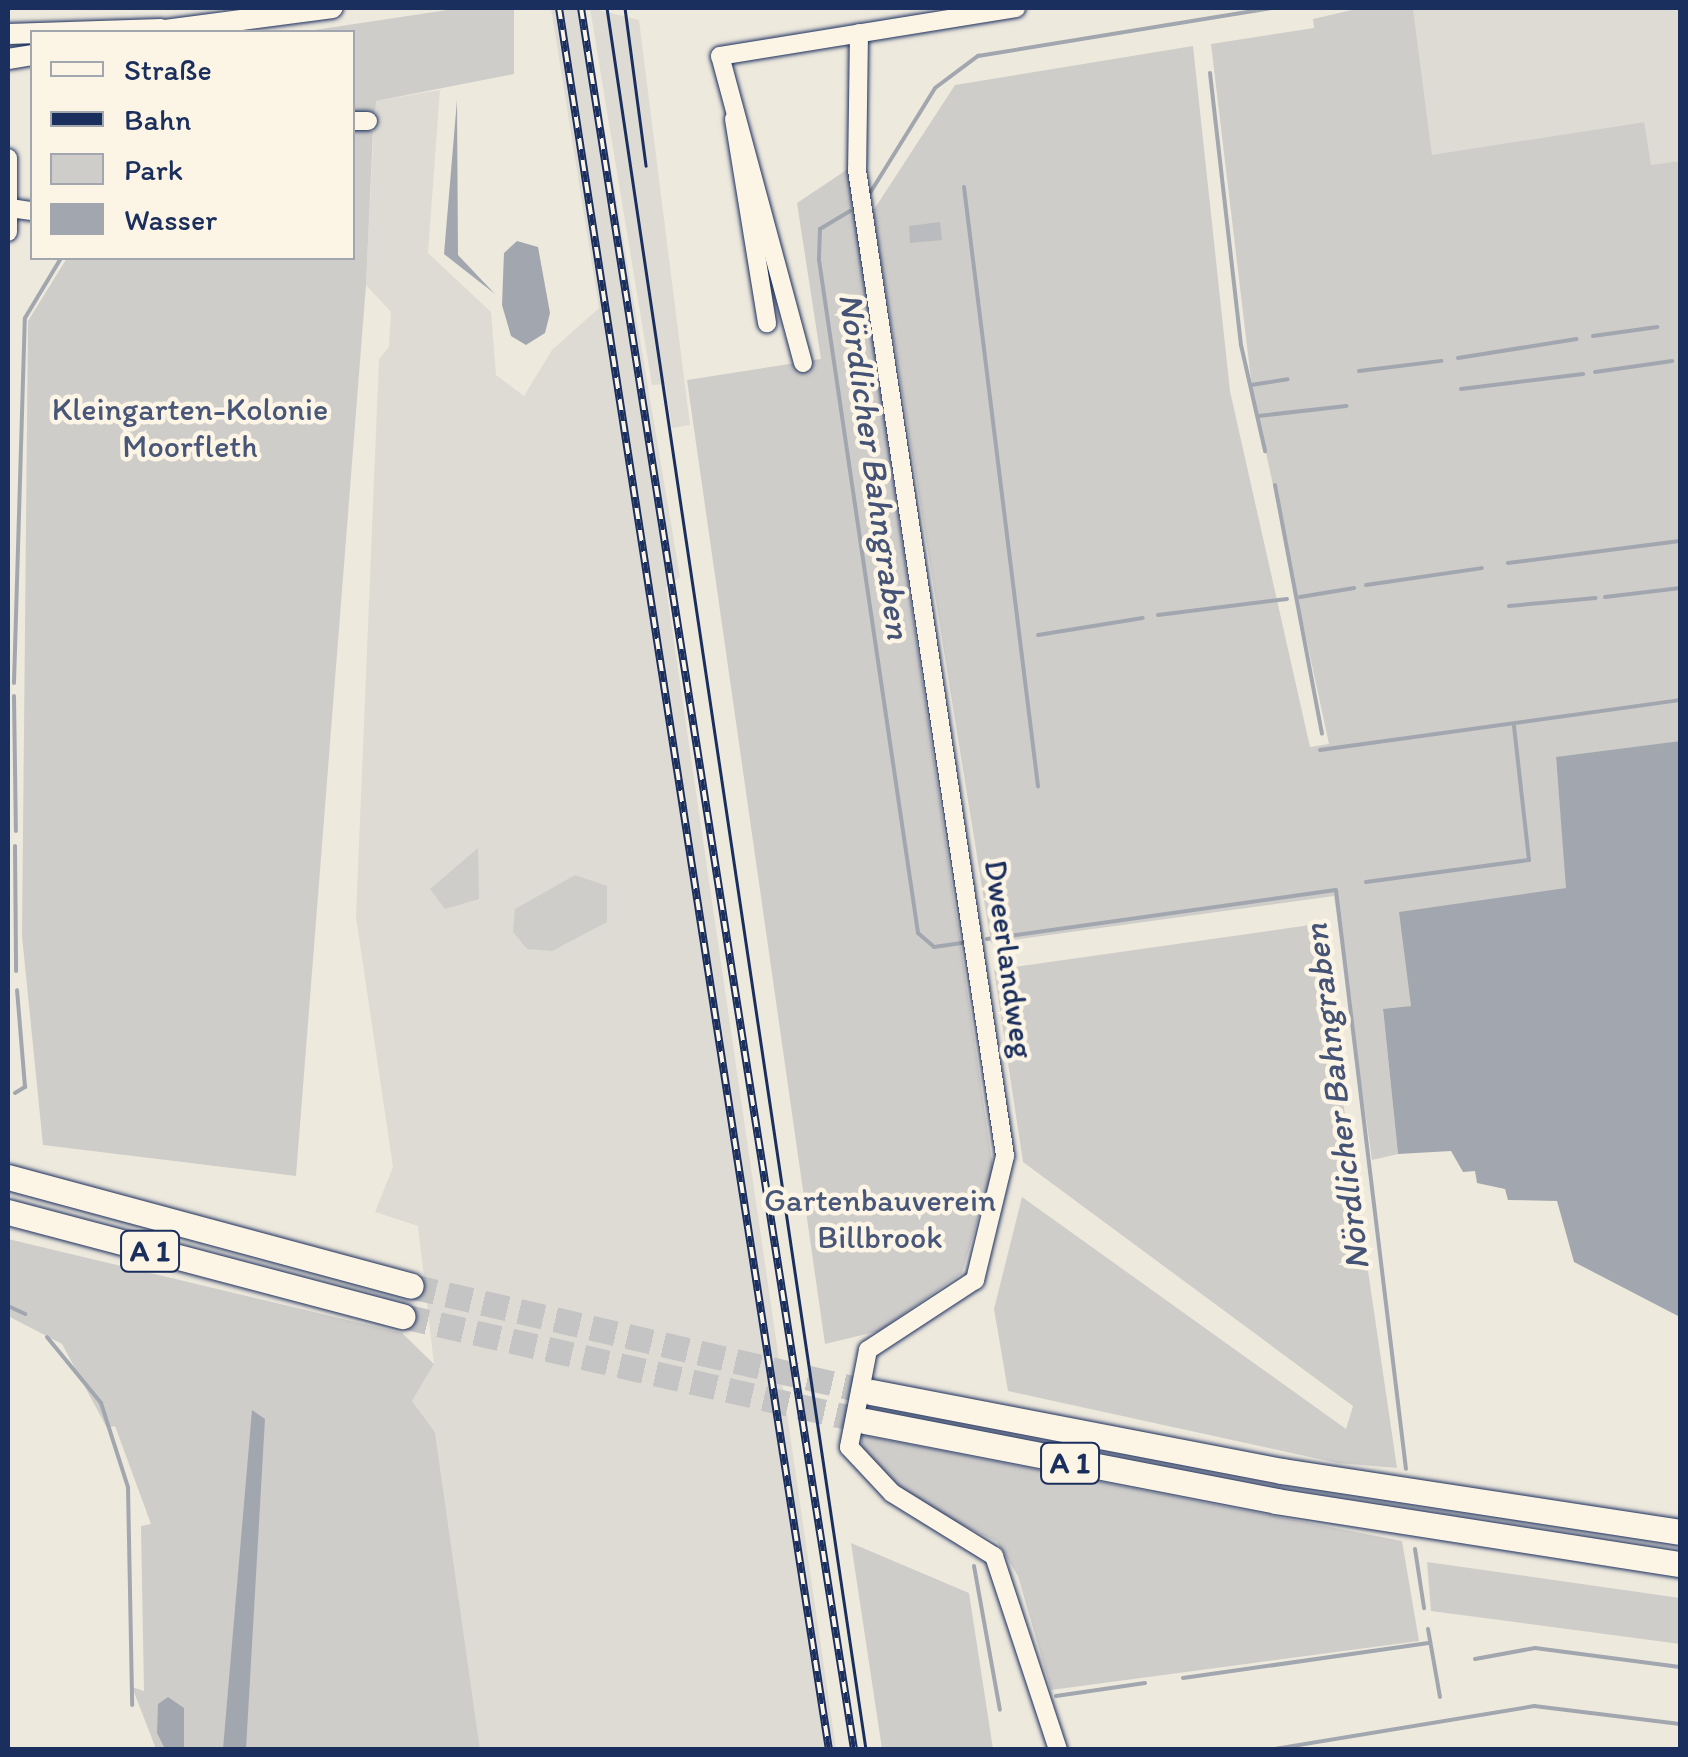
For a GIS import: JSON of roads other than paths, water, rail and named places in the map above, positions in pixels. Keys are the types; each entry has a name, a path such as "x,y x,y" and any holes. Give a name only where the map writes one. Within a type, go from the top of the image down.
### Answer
{"highway":[{"name":"A 1","path":"8,1177 411,1286"},
{"name":"A 1","path":"8,1212 404,1316"},
{"name":"A 1","path":"871,1392 1282,1470 1680,1532"},
{"name":"A 1","path":"864,1421 1276,1501 1680,1564"}],"main road":[{"path":"163,30 332,8"}],"street":[{"path":"767,322 720,56 1016,8"},
{"name":"Dweerlandweg","path":"860,32 858,170 1005,1156 976,1280 868,1350 849,1446 892,1494 994,1556 1058,1750"},
{"path":"734,120 748,135 769,255 803,362"},
{"path":"8,158 8,232"}],"water":[{"path":"457,100 458,255 495,294 444,254"},
{"path":"517,241 538,247 550,313 545,333 526,345 511,336 502,305 504,253"},
{"path":"1680,741 1680,1317 1574,1262 1557,1201 1508,1200 1505,1189 1477,1183 1475,1171 1463,1172 1451,1151 1398,1154 1383,1009 1411,1006 1399,912 1566,888 1556,757"},
{"path":"252,1410 265,1419 246,1749 223,1749"},
{"path":"168,1697 184,1708 184,1749 165,1749 157,1733 158,1704"}],"waterway":[{"path":"870,193 935,88 978,56 1270,8"},
{"path":"1210,73 1241,345 1265,451"},
{"path":"964,187 1038,786"},
{"name":"Nördlicher Bahngraben","path":"850,211 820,229 819,260 918,933 934,947 962,943"},
{"path":"14,683 25,318 60,260"},
{"path":"1593,336 1657,327"},
{"path":"1458,358 1576,339"},
{"path":"1359,371 1441,361"},
{"path":"1595,372 1672,361"},
{"path":"1461,389 1583,374"},
{"path":"1251,385 1288,379"},
{"path":"1258,416 1346,406"},
{"path":"1275,485 1322,734"},
{"path":"1508,563 1680,541"},
{"path":"1366,585 1482,568"},
{"path":"1300,597 1354,588"},
{"path":"1605,597 1680,588"},
{"path":"1509,606 1596,598"},
{"path":"1158,615 1287,599"},
{"path":"1038,635 1143,618"},
{"path":"14,696 16,831"},
{"path":"1320,750 1680,700"},
{"path":"1366,882 1529,860 1514,726"},
{"path":"15,846 16,971"},
{"name":"Nördlicher Bahngraben","path":"987,939 1336,890 1406,1469"},
{"path":"15,1093 25,1087 17,990"},
{"path":"8,1306 25,1314"},
{"path":"47,1337 101,1403 128,1487 132,1705"},
{"path":"1415,1549 1424,1608"},
{"name":"Nördlicher Bahngraben","path":"974,1566 1000,1710"},
{"path":"1428,1629 1440,1697"},
{"path":"1183,1678 1429,1643"},
{"path":"1475,1659 1535,1648 1680,1667"},
{"path":"1056,1696 1145,1683"},
{"path":"1269,1750 1534,1706 1680,1724"}],"tunnel":[{"path":"411,1286 871,1392"},
{"path":"403,1316 865,1421"}],"tram line":[{"path":"607,8 866,1750"},
{"path":"625,8 646,166"}],"railway":[{"path":"559,8 829,1750"},
{"path":"581,8 854,1750"}],"park label":[{"name":"Kleingarten-Kolonie Moorfleth","path":"190,428"},
{"name":"Gartenbauverein Billbrook","path":"880,1220"}]}
